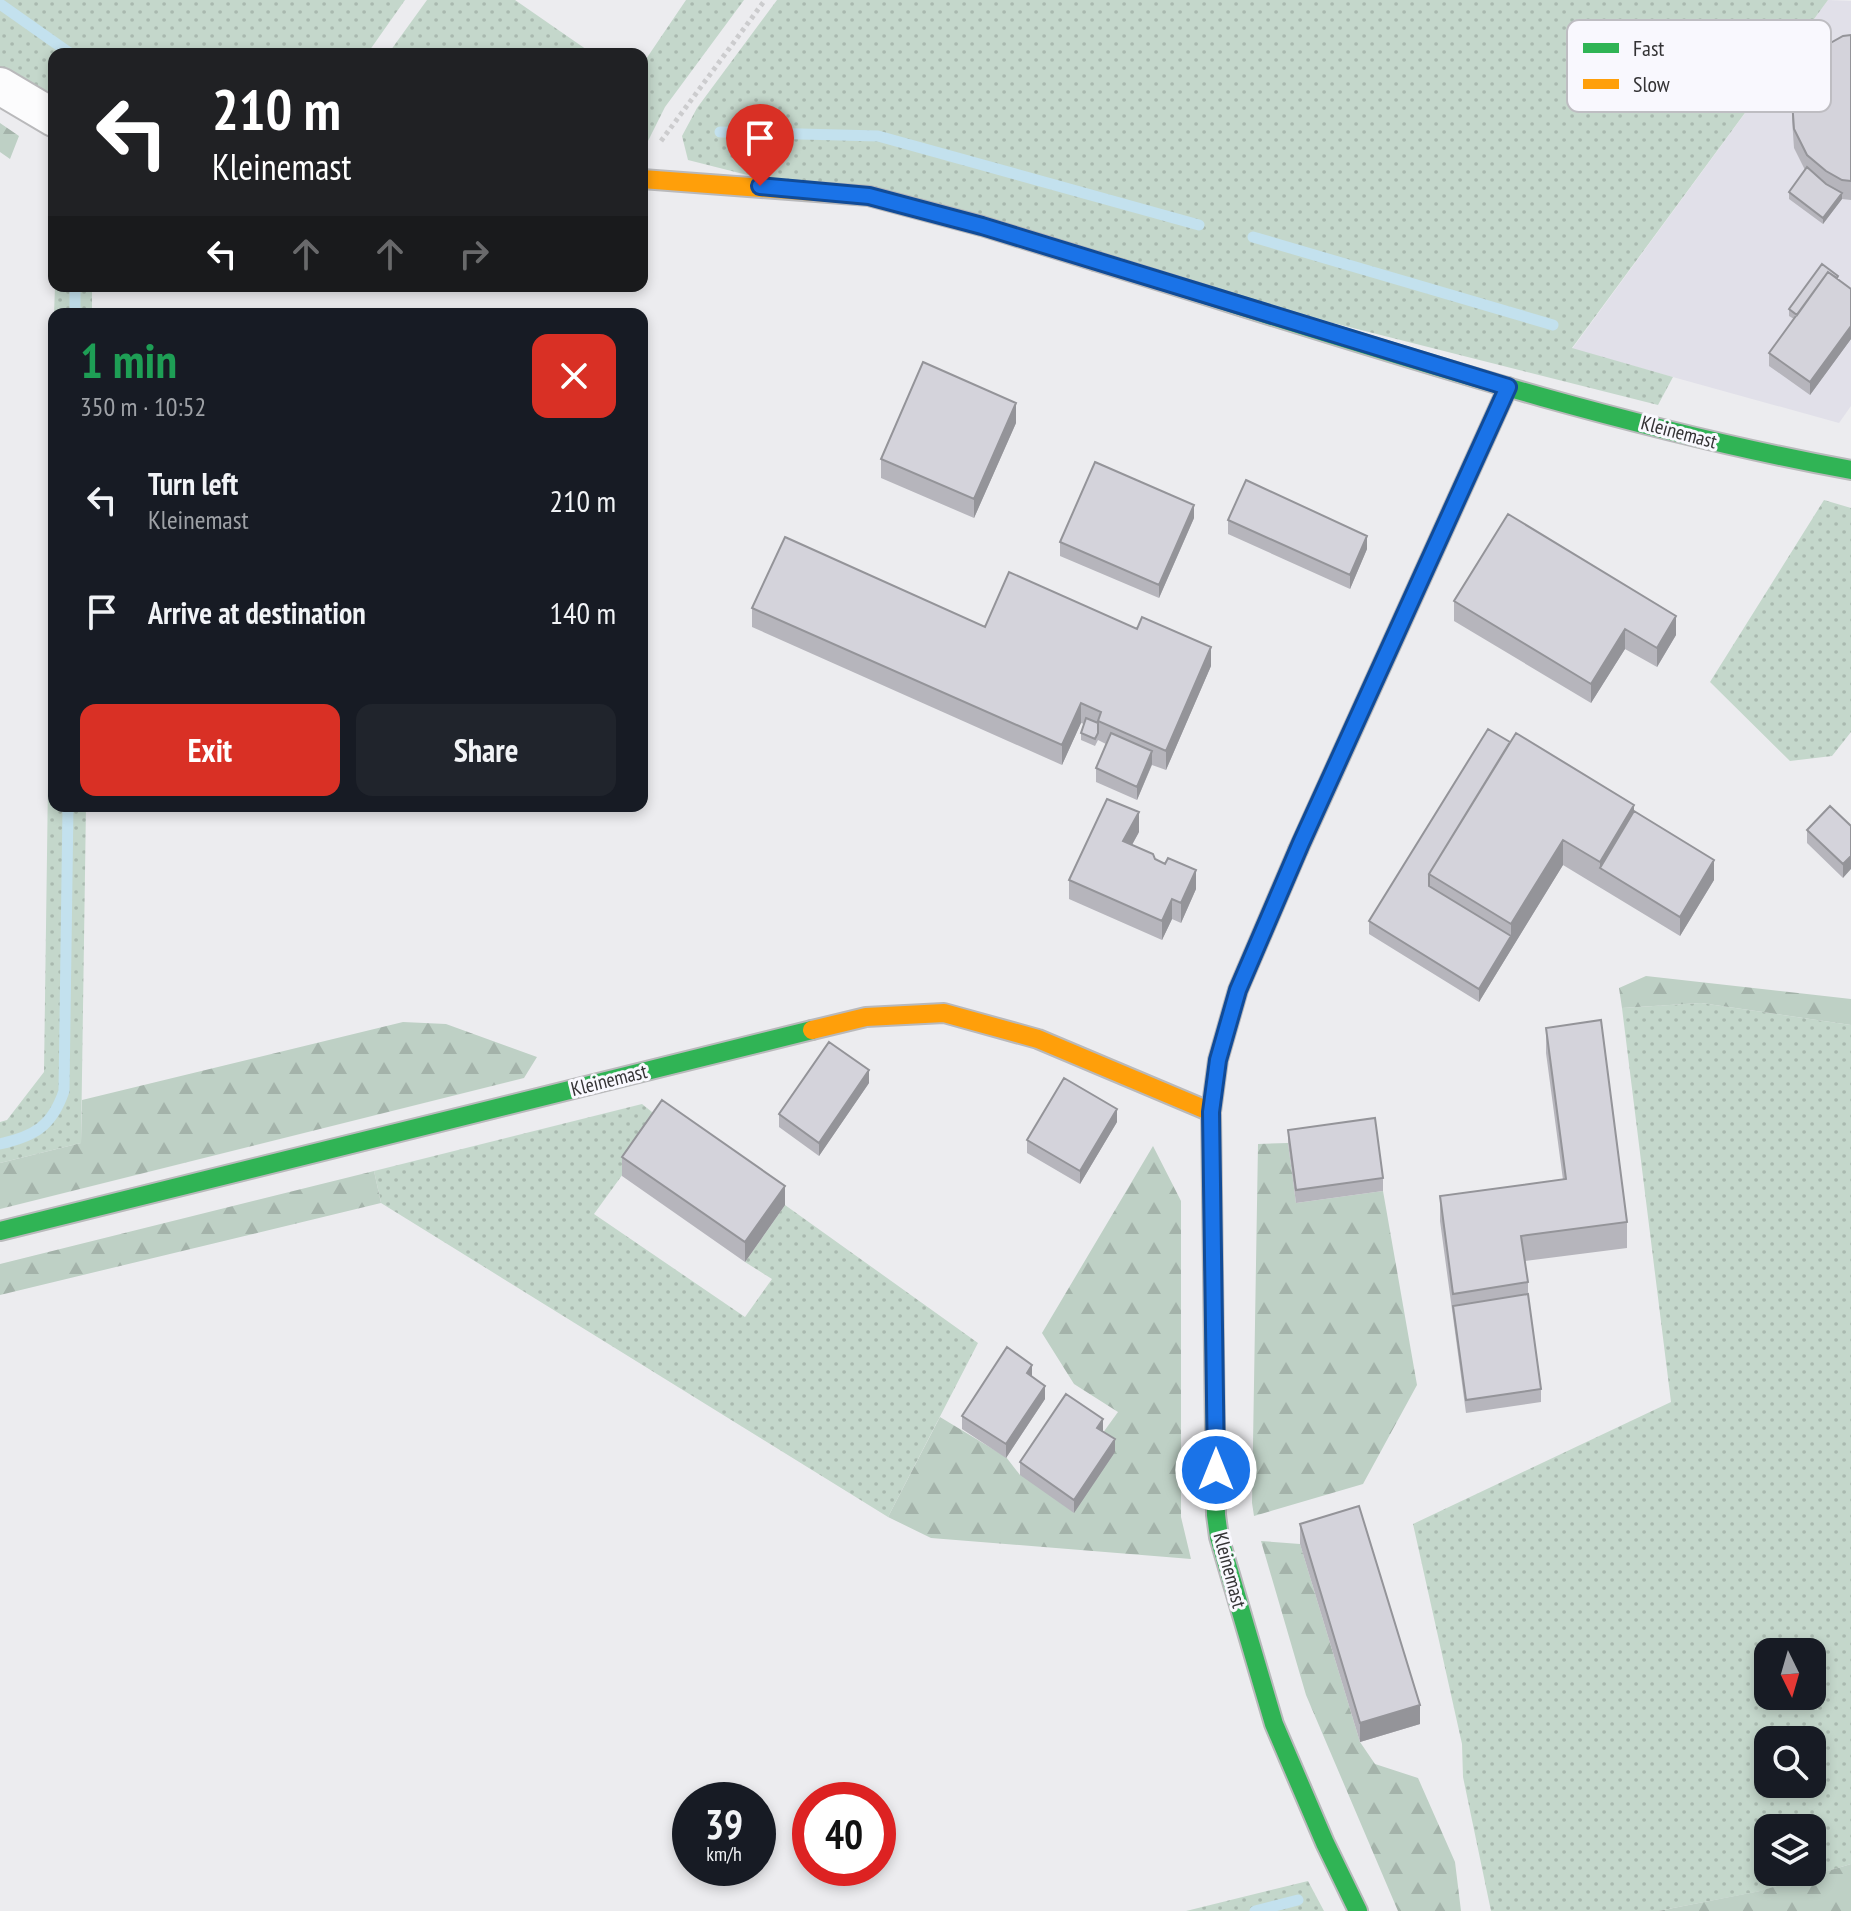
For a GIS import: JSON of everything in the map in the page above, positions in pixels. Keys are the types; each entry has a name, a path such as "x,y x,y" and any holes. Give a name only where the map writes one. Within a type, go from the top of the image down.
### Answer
{"street":[{"path":"0,86 48,114"},
{"name":"Kleinemast","path":"648,179 869,196 982,226 1508,387 1764,454 1851,470"},
{"name":"Kleinemast","path":"1358,1911 1274,1724 1219,1537 1216,1515 1211,1112 1218,1060 1238,990 1301,843 1508,387"},
{"name":"Kleinemast","path":"0,1231 866,1017 944,1013 971,1020 1038,1039 1211,1112"}],"path":[{"path":"661,142 765,0"}],"shaded area":[{"path":"1828,0 1851,1 1851,406 1839,423 1572,349 1746,112 1831,112 1831,20 1813,20"}],"green space":[{"path":"0,0 405,0 371,48 48,48 48,102 0,71"},
{"path":"427,0 515,0 584,48 392,48"},
{"path":"686,0 744,0 665,107 648,141 648,56"},
{"path":"777,0 1828,0 1813,20 1567,20 1567,112 1746,112 1572,348 1673,377 1658,405 688,160 682,136 697,108"},
{"path":"0,123 19,136 10,159 0,152"},
{"path":"55,292 92,292 92,308 54,308"},
{"path":"1824,500 1851,508 1851,732 1832,756 1790,761 1710,682"},
{"path":"48,782 48,812 86,812 81,1143 0,1163 0,1122 7,1120 44,1072"},
{"path":"1646,976 1851,999 1851,1025 1701,1003 1622,1008 1619,988"},
{"path":"1701,1003 1851,1025 1851,1864 1826,1872 1826,1814 1754,1814 1754,1886 1778,1886 1658,1911 1491,1911 1463,1777 1462,1744 1413,1524 1671,1402 1622,1008"},
{"path":"403,1022 446,1024 537,1057 524,1078 0,1209 0,1163 81,1143 82,1100"},
{"path":"642,1104 662,1120 594,1214 745,1317 772,1279 745,1262 785,1205 978,1343 888,1517 381,1203 374,1171"},
{"path":"1288,1143 1296,1203 1383,1191 1417,1385 1363,1484 1254,1516 1258,1144"},
{"path":"1153,1146 1181,1201 1181,1517 1191,1559 931,1538 888,1517 940,1417 1006,1457 1020,1475 1097,1441 1118,1412 1074,1384 1042,1333"},
{"path":"374,1171 381,1203 0,1295 0,1264"},
{"path":"1261,1541 1300,1544 1360,1742 1375,1764 1418,1778 1455,1862 1461,1911 1398,1911 1306,1695"},
{"path":"1851,1864 1851,1911 1658,1911 1777,1886 1826,1886 1826,1871"},
{"path":"1308,1881 1324,1911 1186,1911"}],"building":[{"path":"1851,35 1851,181 1842,180 1826,171 1807,155 1794,129 1793,112 1831,112 1831,43"},
{"path":"1807,167 1842,193 1823,218 1789,192"},
{"path":"1822,264 1838,276 1828,272 1797,315 1789,309"},
{"path":"1828,272 1851,289 1851,326 1810,382 1769,353"},
{"path":"923,362 1016,403 974,499 881,459"},
{"path":"1095,462 1194,505 1159,585 1060,542"},
{"path":"1246,480 1367,536 1350,575 1228,520"},
{"path":"1508,514 1676,616 1657,648 1625,629 1591,684 1454,601"},
{"path":"785,537 985,627 1009,572 1137,629 1142,617 1211,647 1166,751 1098,721 1101,712 1081,703 1062,745 752,608"},
{"path":"1086,718 1098,723 1095,739 1081,733"},
{"path":"1488,729 1510,742 1429,874 1429,886 1511,936 1479,989 1369,921"},
{"path":"1111,733 1152,751 1137,787 1096,768"},
{"path":"1516,733 1634,805 1600,862 1563,840 1511,924 1429,874"},
{"path":"1107,799 1139,812 1123,841 1153,854 1155,859 1165,864 1168,858 1196,870 1181,903 1172,899 1162,921 1069,880"},
{"path":"1830,806 1851,826 1851,856 1843,864 1807,830"},
{"path":"1634,811 1714,860 1680,917 1600,868"},
{"path":"1601,1020 1627,1222 1521,1236 1528,1282 1453,1294 1440,1196 1566,1179 1546,1028"},
{"path":"829,1042 869,1070 819,1143 779,1114"},
{"path":"1064,1078 1117,1109 1080,1171 1027,1140"},
{"path":"662,1100 785,1186 745,1242 622,1157"},
{"path":"1375,1118 1383,1178 1296,1190 1288,1130"},
{"path":"1528,1294 1541,1389 1466,1400 1453,1306"},
{"path":"1007,1347 1032,1365 1027,1373 1045,1386 1006,1444 962,1416"},
{"path":"1066,1394 1103,1419 1097,1428 1115,1439 1074,1500 1020,1462"},
{"path":"1359,1506 1420,1705 1360,1723 1300,1524"}],"waterway":[{"path":"0,4 62,48"},
{"path":"720,132 878,136 1199,225"},
{"path":"1253,237 1553,325"},
{"path":"75,292 75,308"},
{"path":"0,1144 41,1128 54,1113 64,1091 68,812"},
{"path":"1255,1911 1298,1900"}],"traffic: fast":[{"path":"1095,261 1565,403 1755,451 1851,470"},
{"path":"1298,850 1238,990 1218,1060 1211,1112 1216,1515 1219,1537 1274,1724 1358,1911"},
{"path":"0,1231 812,1030"}],"traffic: slow":[{"path":"648,179 869,196 982,226 1095,261"},
{"path":"1298,850 1508,387"},
{"path":"812,1030 866,1017 944,1013 1038,1039 1211,1112"}],"route":[{"path":"760,186 869,196 982,226 1508,387 1301,843 1238,990 1218,1060 1211,1112 1216,1470"}]}
